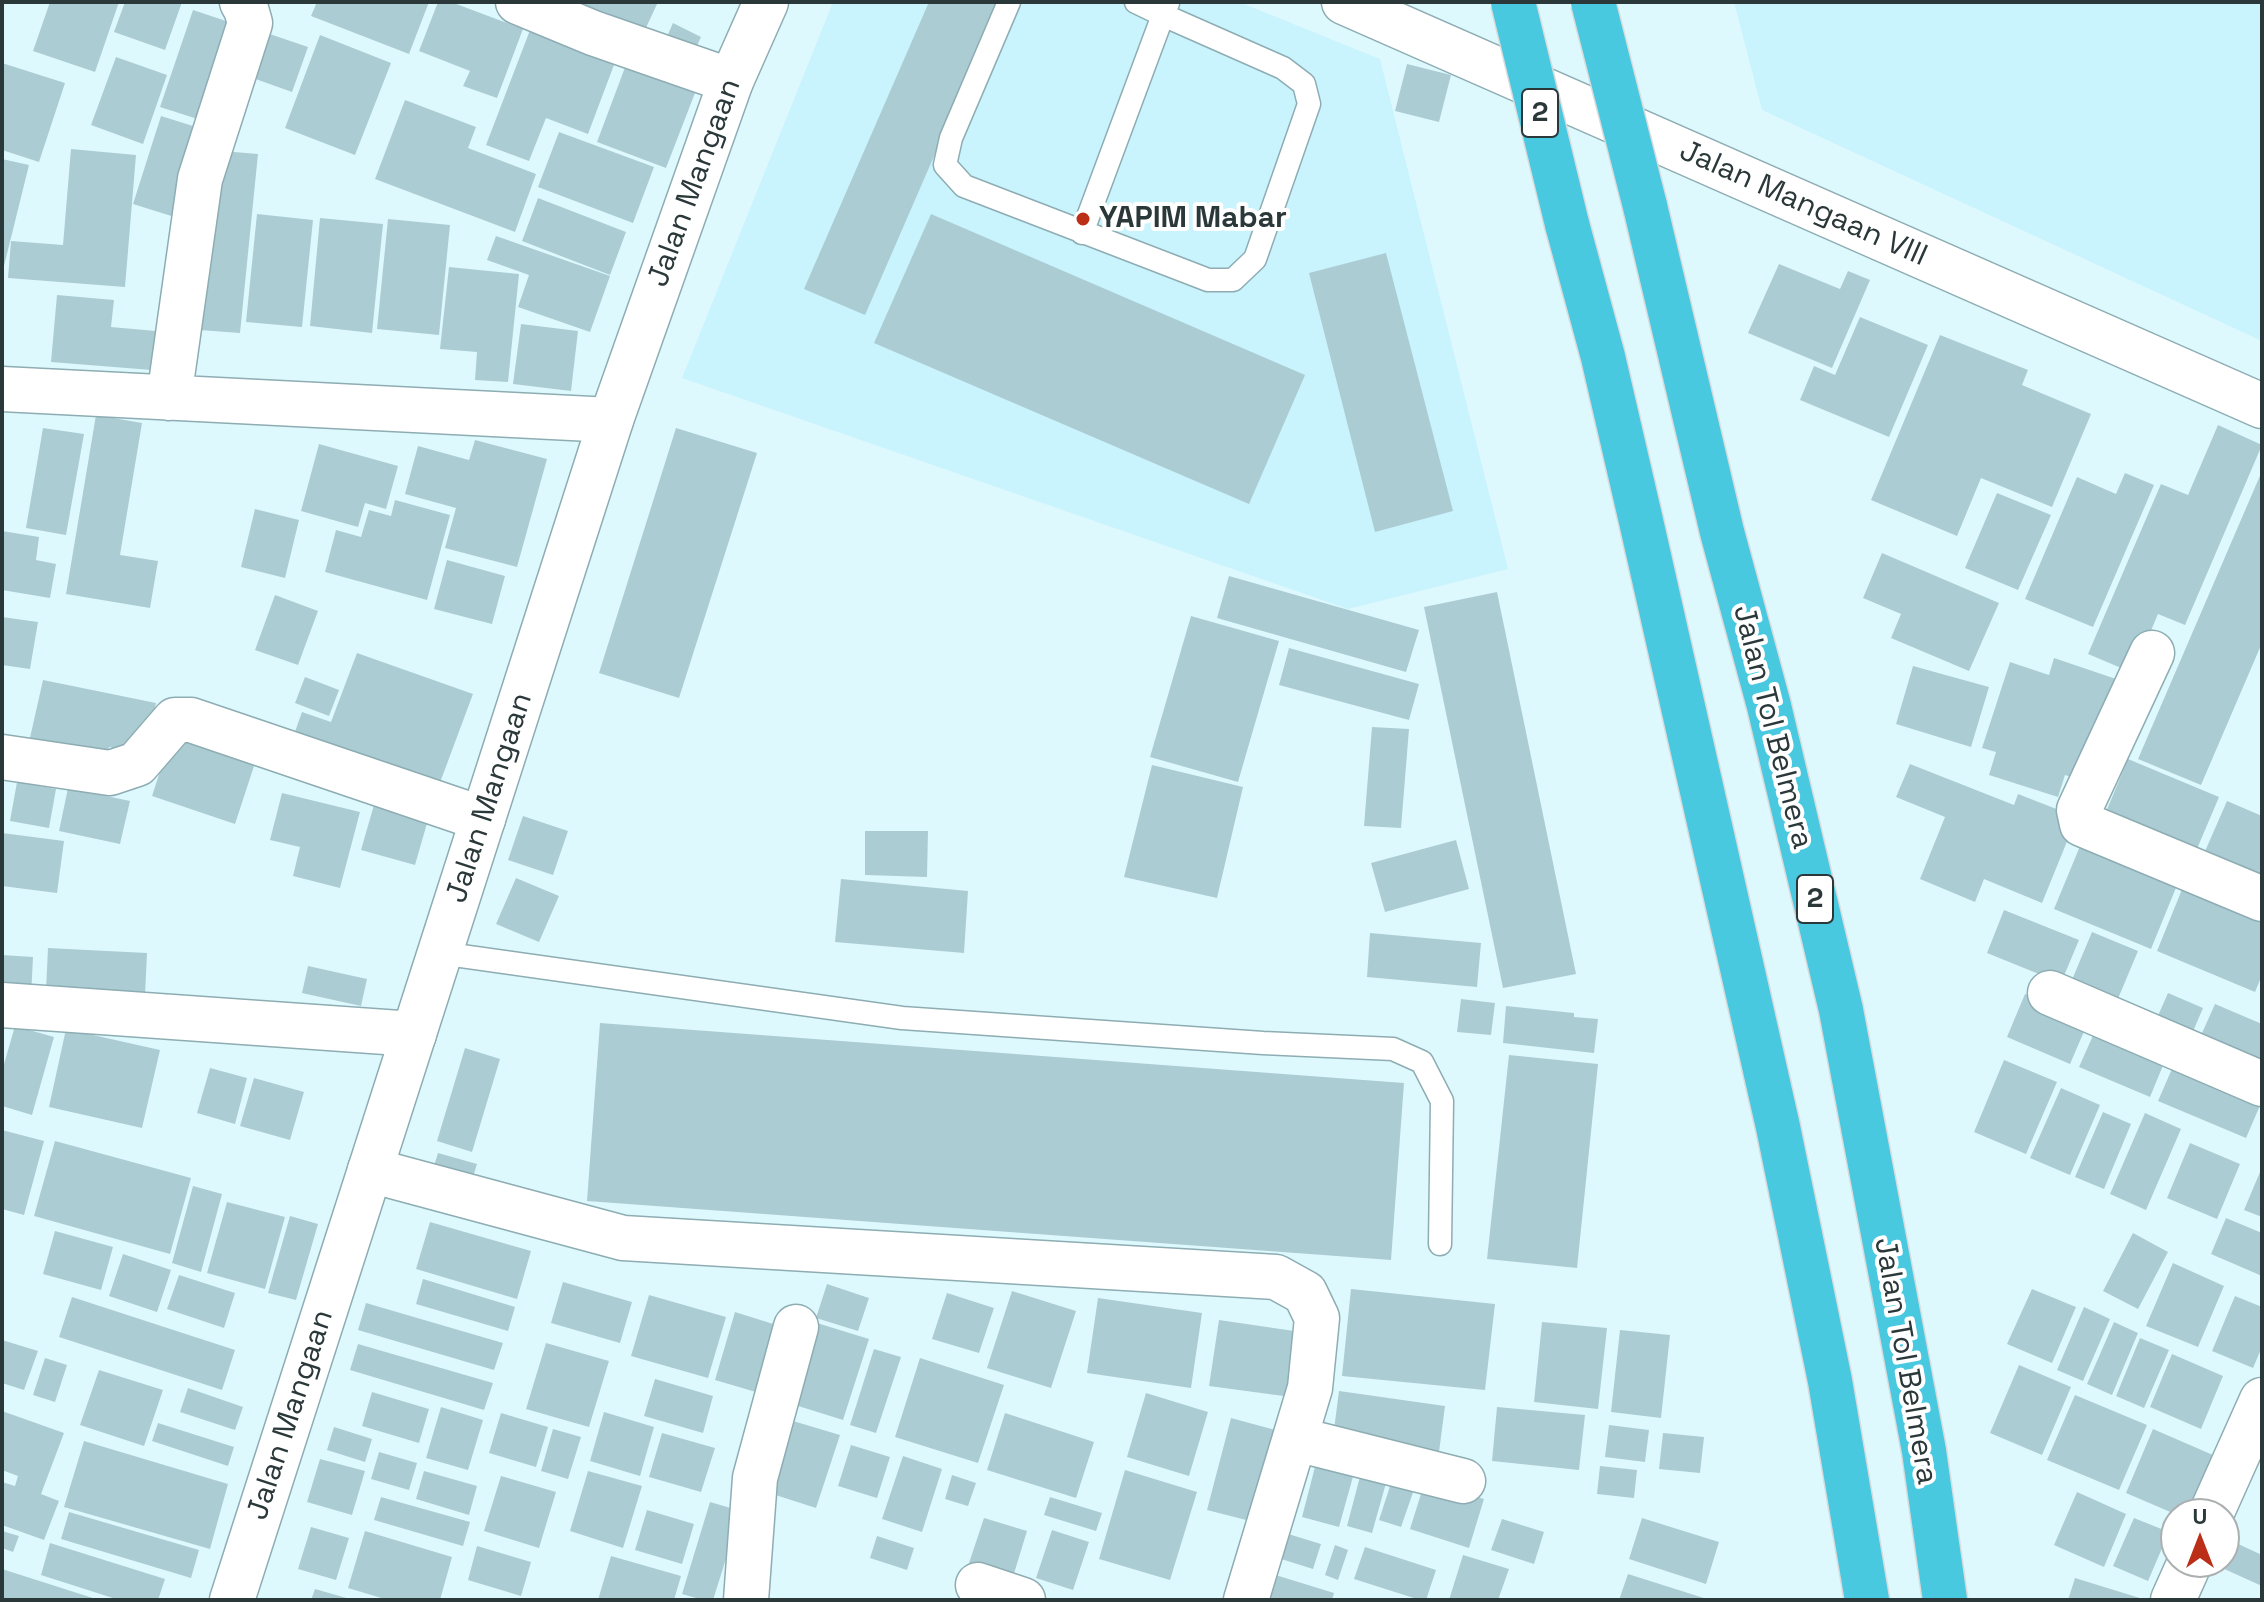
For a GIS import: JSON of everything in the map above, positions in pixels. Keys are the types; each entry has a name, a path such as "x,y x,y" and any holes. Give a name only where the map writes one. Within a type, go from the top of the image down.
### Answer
{"highway":[{"name":"2","path":"1513,2 1603,357 1778,1127 1830,1381 1867,1600"},
{"name":"Jalan Tol Belmera","path":"1593,2 1722,532 1769,706 1841,1010 1924,1451 1945,1600"}],"street":[{"path":"169,398 200,179 250,23 242,2"},
{"path":"518,2 593,33 731,81"},
{"name":"Jalan Mangaan","path":"232,1600 611,420 731,81 766,2"},
{"name":"Jalan Mangaan VIII","path":"1344,2 2262,406"},
{"path":"2,389 611,420"},
{"path":"2152,653 2079,810 2082,824 2262,899"},
{"path":"2,757 110,773 137,764 175,720 191,720 483,819"},
{"path":"2050,993 2262,1084"},
{"path":"2,1005 414,1034"},
{"path":"370,1170 623,1238 1276,1277 1305,1293 1317,1318 1310,1388 1246,1600"},
{"path":"746,1600 755,1478 796,1327"},
{"path":"2218,1498 2262,1400"},
{"path":"1296,1439 1463,1481"},
{"path":"2173,1600 2183,1578"},
{"path":"978,1585 1023,1600"}],"lane":[{"path":"1009,2 951,138 945,165 964,186 1208,280 1233,280 1255,259 1309,104 1304,84 1283,68 1166,9 1136,2"},
{"path":"1082,233 1166,9"},
{"path":"440,953 902,1018 1393,1049 1422,1062 1442,1101 1440,1244"}],"shaded area":[{"name":"YAPIM Mabar","path":"833,2 1239,2 1380,59 1508,569 1348,609 682,378"},
{"path":"1734,2 2262,2 2262,341 1762,110"}],"building":[{"path":"50,2 119,2 95,72 33,51"},
{"path":"125,2 182,2 165,50 114,32"},
{"path":"317,2 429,2 409,54 311,16"},
{"path":"438,2 451,2 523,29 497,98 463,86 470,71 419,51"},
{"path":"541,2 658,2 637,47"},
{"path":"929,2 1001,2 865,315 804,289"},
{"path":"193,10 241,26 210,123 160,107"},
{"path":"535,17 620,49 588,134 546,118 529,161 486,145"},
{"path":"673,23 701,37 689,63 661,50"},
{"path":"252,28 308,47 292,92 236,72"},
{"path":"320,35 391,63 355,155 285,128"},
{"path":"630,54 700,80 666,168 597,142"},
{"path":"116,57 167,75 143,144 91,125"},
{"path":"2,63 65,83 39,162 2,150"},
{"path":"1407,64 1451,75 1439,122 1395,111"},
{"path":"405,100 476,127 468,148 536,174 515,232 375,179"},
{"path":"161,116 209,131 181,219 133,204"},
{"path":"559,132 654,167 633,223 538,187"},
{"path":"71,149 136,155 125,287 8,278 11,241 63,245"},
{"path":"222,151 258,154 240,333 186,329"},
{"path":"2,159 29,165 3,270 2,270"},
{"path":"538,198 626,232 610,275 522,241"},
{"path":"257,214 313,220 302,327 246,322"},
{"path":"931,214 1305,375 1249,504 874,343"},
{"path":"320,218 383,224 372,333 310,326"},
{"path":"388,219 450,225 439,335 377,329"},
{"path":"496,236 610,276 590,332 518,307 529,275 487,260"},
{"path":"1386,253 1453,511 1375,532 1309,273"},
{"path":"1779,264 1840,289 1848,271 1870,280 1832,368 1748,333"},
{"path":"449,267 519,274 508,382 475,380 477,352 440,349"},
{"path":"57,295 114,300 111,327 167,332 164,371 51,362"},
{"path":"1860,317 1928,345 1889,437 1800,400 1814,366 1835,375"},
{"path":"521,324 578,331 571,391 513,384"},
{"path":"1940,335 2028,370 2022,385 2091,414 2052,507 1981,478 1957,536 1871,500"},
{"path":"96,415 142,423 120,555 158,561 150,608 66,594"},
{"path":"2218,425 2262,445 2185,625 2158,614 2133,673 2088,654 2161,484 2188,495"},
{"path":"43,428 84,434 66,535 26,528"},
{"path":"676,428 757,453 679,698 599,673"},
{"path":"475,440 547,459 517,567 445,548 456,508 405,494 418,446 469,460"},
{"path":"319,444 398,466 386,509 365,503 358,527 301,511"},
{"path":"2262,471 2262,643 2201,785 2138,759"},
{"path":"2125,473 2154,485 2093,627 2025,599 2077,477 2116,494"},
{"path":"1997,493 2051,515 2018,590 1965,568"},
{"path":"395,500 450,515 427,600 325,572 336,530 361,537 369,510 391,516"},
{"path":"255,509 299,520 285,578 241,567"},
{"path":"2,531 39,537 36,560 56,564 50,598 2,590"},
{"path":"1882,553 1999,603 1969,671 1891,638 1901,614 1863,598"},
{"path":"447,560 505,576 492,624 434,609"},
{"path":"1229,576 1419,630 1406,672 1217,618"},
{"path":"1497,592 1576,974 1503,988 1424,607"},
{"path":"275,595 318,611 298,665 255,650"},
{"path":"1191,616 1279,641 1238,782 1150,757"},
{"path":"2,617 38,622 30,669 2,665"},
{"path":"1289,648 1419,684 1409,720 1279,685"},
{"path":"357,653 473,694 435,796 291,743 302,712 331,722"},
{"path":"2054,658 2119,680 2086,782 2065,775 2058,797 1989,775 1996,752 1982,748 2010,662 2049,675"},
{"path":"1913,666 1989,687 1971,747 1896,724"},
{"path":"305,677 339,690 329,716 295,703"},
{"path":"43,680 156,703 145,755 109,747 105,767 27,751"},
{"path":"1372,727 1409,729 1401,828 1364,826"},
{"path":"172,735 255,763 235,824 152,796"},
{"path":"2128,759 2219,797 2191,863 2101,824"},
{"path":"1910,764 2014,805 2018,794 2077,817 2042,903 1984,879 1975,902 1920,879 1945,817 1896,797"},
{"path":"1152,765 1243,787 1217,898 1124,877"},
{"path":"17,782 56,789 49,828 10,821"},
{"path":"68,788 130,801 120,844 59,831"},
{"path":"378,791 432,806 415,865 361,850"},
{"path":"282,793 360,812 340,888 293,876 300,847 270,840"},
{"path":"2227,801 2262,816 2262,892 2199,865"},
{"path":"523,816 568,831 553,875 508,860"},
{"path":"865,831 928,831 927,877 865,875"},
{"path":"2,833 64,841 57,893 2,886"},
{"path":"2085,834 2182,873 2151,949 2054,909"},
{"path":"1456,840 1469,889 1385,912 1371,863"},
{"path":"2187,877 2262,908 2262,975 2255,992 2157,951"},
{"path":"516,878 559,896 539,942 496,924"},
{"path":"841,879 968,891 964,953 835,942"},
{"path":"2004,910 2079,940 2061,983 1987,953"},
{"path":"2092,932 2138,951 2112,1013 2066,994"},
{"path":"1370,933 1481,943 1477,987 1367,977"},
{"path":"48,948 147,953 145,995 46,990"},
{"path":"2,955 33,957 31,997 2,996"},
{"path":"308,966 367,979 361,1006 302,993"},
{"path":"2168,993 2203,1008 2188,1043 2153,1027"},
{"path":"2025,994 2089,1020 2070,1064 2007,1037"},
{"path":"1461,999 1495,1003 1491,1035 1457,1032"},
{"path":"2215,1004 2262,1024 2262,1080 2194,1051"},
{"path":"1506,1006 1574,1013 1574,1017 1598,1019 1594,1053 1503,1043"},
{"path":"2099,1022 2169,1051 2150,1097 2079,1067"},
{"path":"600,1023 1404,1083 1391,1260 587,1201"},
{"path":"15,1026 54,1037 32,1115 2,1106 2,1071"},
{"path":"66,1029 160,1050 142,1128 49,1107"},
{"path":"465,1048 500,1059 472,1152 437,1141"},
{"path":"1509,1055 1598,1064 1577,1268 1487,1259"},
{"path":"2178,1055 2262,1101 2246,1138 2158,1101"},
{"path":"2004,1060 2057,1082 2026,1154 1974,1132"},
{"path":"210,1068 247,1078 235,1124 197,1113"},
{"path":"254,1078 304,1092 290,1140 240,1126"},
{"path":"2061,1088 2100,1105 2070,1175 2030,1158"},
{"path":"2103,1112 2131,1124 2104,1189 2075,1177"},
{"path":"2145,1113 2181,1129 2146,1210 2110,1194"},
{"path":"2,1130 44,1141 24,1215 2,1209"},
{"path":"55,1141 191,1178 170,1254 34,1216"},
{"path":"2190,1143 2240,1164 2217,1219 2167,1198"},
{"path":"438,1153 477,1164 469,1190 430,1179"},
{"path":"2262,1173 2262,1217 2244,1210"},
{"path":"193,1186 222,1194 201,1272 172,1263"},
{"path":"227,1202 285,1217 265,1289 207,1273"},
{"path":"290,1216 318,1224 296,1300 268,1293"},
{"path":"2226,1218 2262,1233 2262,1276 2211,1254"},
{"path":"430,1222 531,1251 517,1299 416,1269"},
{"path":"55,1231 113,1247 101,1290 43,1274"},
{"path":"2133,1233 2168,1252 2138,1309 2103,1291"},
{"path":"123,1254 171,1270 157,1312 109,1296"},
{"path":"2173,1263 2224,1286 2198,1347 2146,1326"},
{"path":"179,1275 235,1293 224,1328 167,1309"},
{"path":"423,1279 515,1307 508,1331 416,1304"},
{"path":"563,1282 632,1302 620,1343 551,1323"},
{"path":"827,1284 869,1298 858,1331 816,1318"},
{"path":"1351,1289 1495,1304 1485,1390 1342,1376"},
{"path":"2032,1289 2076,1307 2052,1363 2007,1344"},
{"path":"1012,1291 1076,1311 1051,1388 987,1368"},
{"path":"947,1293 994,1308 979,1353 932,1339"},
{"path":"649,1295 726,1317 708,1378 631,1356"},
{"path":"2235,1296 2262,1307 2262,1347 2253,1368 2212,1351"},
{"path":"72,1297 235,1350 222,1390 59,1337"},
{"path":"1098,1298 1202,1313 1191,1388 1087,1373"},
{"path":"366,1303 503,1343 494,1370 358,1330"},
{"path":"2084,1307 2110,1319 2083,1381 2057,1370"},
{"path":"735,1312 786,1328 766,1395 715,1380"},
{"path":"804,1319 869,1339 843,1420 779,1400"},
{"path":"1219,1320 1301,1332 1291,1397 1209,1386"},
{"path":"1542,1322 1607,1328 1598,1409 1534,1402"},
{"path":"2114,1322 2138,1333 2112,1395 2087,1384"},
{"path":"1620,1330 1670,1335 1661,1418 1611,1412"},
{"path":"2140,1338 2169,1350 2144,1408 2116,1396"},
{"path":"2,1340 38,1351 24,1390 2,1383"},
{"path":"546,1343 609,1361 589,1427 526,1409"},
{"path":"358,1344 493,1383 484,1410 350,1370"},
{"path":"874,1349 901,1357 876,1433 850,1425"},
{"path":"2172,1354 2223,1376 2201,1429 2150,1407"},
{"path":"45,1358 67,1365 55,1402 33,1395"},
{"path":"920,1358 1004,1385 978,1463 895,1437"},
{"path":"2019,1365 2071,1387 2042,1455 1990,1433"},
{"path":"99,1370 163,1390 144,1446 80,1425"},
{"path":"655,1379 713,1396 703,1433 644,1416"},
{"path":"188,1388 243,1407 235,1430 180,1412"},
{"path":"1339,1391 1445,1406 1438,1460 1332,1445"},
{"path":"372,1392 429,1409 419,1443 362,1426"},
{"path":"1146,1393 1208,1412 1189,1476 1127,1457"},
{"path":"2075,1395 2147,1425 2119,1490 2047,1460"},
{"path":"441,1407 483,1420 468,1470 426,1458"},
{"path":"1497,1407 1585,1415 1579,1470 1492,1461"},
{"path":"2,1411 64,1433 41,1494 59,1501 44,1540 2,1525 2,1482 15,1486 18,1476 2,1470"},
{"path":"604,1412 654,1427 640,1476 590,1461"},
{"path":"501,1413 548,1427 536,1467 489,1453"},
{"path":"1005,1413 1094,1442 1076,1498 987,1470"},
{"path":"783,1418 840,1435 816,1508 760,1490"},
{"path":"1231,1418 1279,1431 1254,1522 1207,1510"},
{"path":"158,1423 234,1447 228,1466 152,1441"},
{"path":"1609,1425 1649,1430 1645,1462 1605,1457"},
{"path":"334,1427 372,1439 365,1462 327,1450"},
{"path":"553,1429 581,1437 568,1479 541,1471"},
{"path":"2153,1429 2213,1455 2194,1498 2160,1498 2160,1508 2126,1493"},
{"path":"662,1433 715,1448 701,1492 649,1477"},
{"path":"1663,1433 1704,1437 1700,1473 1659,1469"},
{"path":"84,1441 228,1484 210,1549 64,1507"},
{"path":"851,1445 890,1457 877,1498 838,1486"},
{"path":"379,1452 417,1463 409,1490 371,1479"},
{"path":"903,1456 942,1469 922,1532 882,1519"},
{"path":"320,1459 365,1471 352,1515 307,1502"},
{"path":"1316,1463 1354,1473 1339,1527 1302,1517"},
{"path":"1600,1466 1637,1470 1634,1498 1597,1494"},
{"path":"1362,1469 1388,1476 1372,1533 1347,1526"},
{"path":"1125,1470 1197,1492 1170,1580 1099,1559"},
{"path":"424,1471 477,1486 469,1515 416,1499"},
{"path":"588,1471 642,1486 623,1548 570,1531"},
{"path":"1394,1474 1417,1481 1401,1527 1379,1520"},
{"path":"952,1475 976,1483 968,1506 945,1499"},
{"path":"501,1476 556,1492 539,1548 484,1531"},
{"path":"1425,1481 1484,1499 1469,1548 1410,1529"},
{"path":"2077,1492 2126,1514 2104,1567 2054,1545"},
{"path":"381,1497 470,1522 463,1546 374,1520"},
{"path":"1050,1497 1102,1513 1096,1531 1044,1515"},
{"path":"710,1502 741,1511 713,1600 703,1600 682,1594"},
{"path":"647,1510 694,1524 682,1564 635,1550"},
{"path":"69,1512 199,1550 191,1578 61,1539"},
{"path":"984,1518 1027,1531 1012,1580 968,1566"},
{"path":"1642,1518 1719,1542 1706,1584 1629,1559"},
{"path":"2134,1518 2160,1528 2160,1553 2148,1581 2113,1566"},
{"path":"1502,1519 1544,1532 1534,1564 1491,1550"},
{"path":"311,1527 349,1538 336,1580 298,1569"},
{"path":"1052,1530 1089,1542 1073,1590 1036,1578"},
{"path":"2,1531 19,1536 13,1552 2,1548"},
{"path":"365,1531 452,1557 440,1600 388,1600 348,1588"},
{"path":"1285,1533 1321,1544 1313,1569 1278,1558"},
{"path":"877,1536 914,1548 907,1570 870,1558"},
{"path":"50,1543 165,1579 158,1600 119,1600 41,1575"},
{"path":"1335,1545 1348,1550 1338,1580 1325,1575"},
{"path":"2240,1545 2262,1555 2262,1586 2240,1576"},
{"path":"477,1546 531,1562 521,1596 468,1580"},
{"path":"1365,1547 1436,1570 1426,1600 1354,1579"},
{"path":"1463,1555 1509,1569 1498,1600 1449,1600"},
{"path":"611,1556 681,1576 674,1600 598,1600"},
{"path":"2,1569 96,1599 96,1600 2,1600"},
{"path":"1269,1573 1334,1593 1332,1600 1260,1600"},
{"path":"1628,1574 1707,1599 1707,1600 1619,1600"},
{"path":"2075,1578 2143,1599 2143,1600 2068,1600"},
{"path":"315,1589 350,1599 350,1600 311,1600"}],"place":[{"name":"YAPIM Mabar","path":"1083,219"}]}
